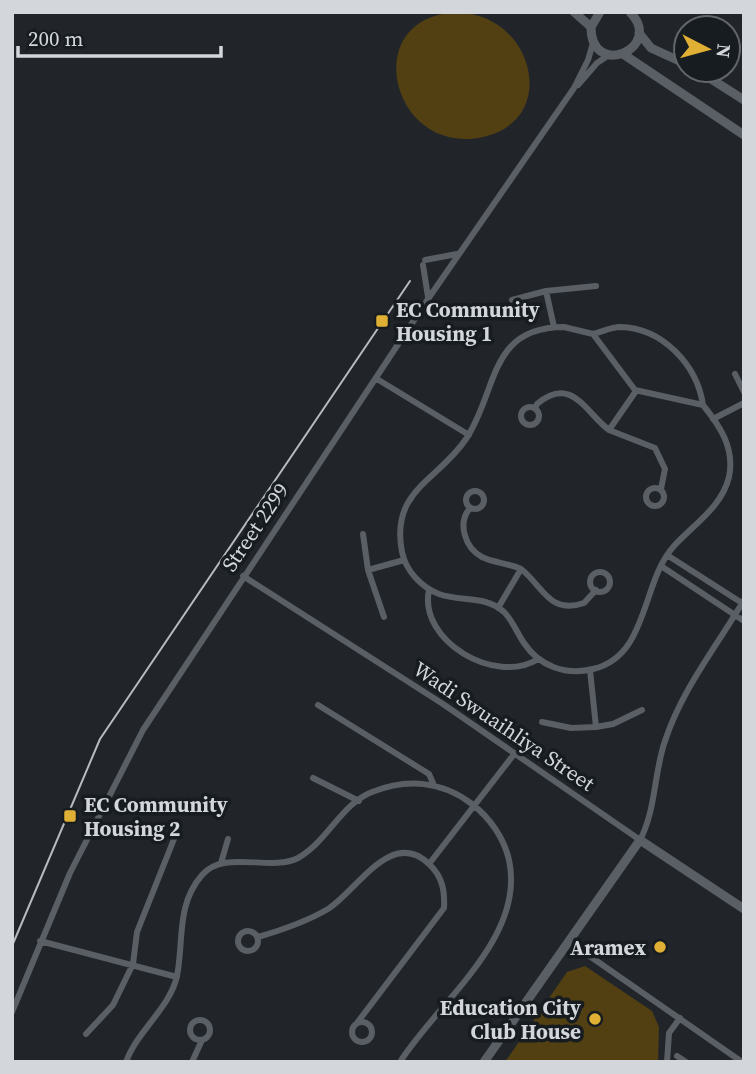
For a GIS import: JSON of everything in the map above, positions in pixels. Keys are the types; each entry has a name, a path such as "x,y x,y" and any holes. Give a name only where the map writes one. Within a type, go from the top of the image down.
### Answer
{"street":[{"path":"573,12 591,27"},
{"path":"600,12 591,27 593,43 609,55 622,54 634,46 639,33"},
{"path":"634,14 639,33 651,48 672,58"},
{"name":"Street 2299","path":"12,1012 40,941 128,758 243,576 458,254 573,88 588,61 593,43"},
{"path":"622,54 744,135"},
{"name":"Street 2299","path":"573,88 597,63 609,55"},
{"path":"719,84 744,100"},
{"path":"428,299 424,263 458,254"},
{"path":"512,300 546,291 596,286"},
{"path":"546,291 554,327"},
{"path":"554,327 593,334 626,328 666,345 680,355 695,375 703,405 727,443 729,478 714,506 667,555 627,647 615,659 590,670 565,670 538,659 498,608 484,601 450,597 429,590 414,576 404,560 400,528 408,500 469,435 500,361 511,345 530,331 554,327"},
{"path":"593,334 622,377 636,391 703,405"},
{"path":"735,374 744,393"},
{"path":"377,379 469,435"},
{"path":"609,430 636,391"},
{"path":"536,409 537,404 550,395 571,395 581,400 609,430 655,448 665,468 661,489"},
{"path":"713,419 744,402"},
{"path":"470,508 464,522 471,547 485,559 521,569 548,599 559,605 584,603 596,590"},
{"path":"363,534 368,570 384,617"},
{"path":"484,1062 640,840 646,827 656,771 673,719 743,601 667,555"},
{"path":"368,570 404,560"},
{"path":"661,566 744,621"},
{"path":"498,608 521,569"},
{"name":"Wadi Swuaihliya Street","path":"243,576 515,753 744,909"},
{"path":"710,598 711,592 718,588"},
{"path":"429,590 428,611 443,635 468,656 489,665 512,668 528,666 538,659"},
{"path":"590,670 596,727"},
{"path":"318,705 429,774 433,783"},
{"path":"542,723 571,728 596,727 613,724 642,710"},
{"path":"429,864 515,753"},
{"path":"313,778 359,800"},
{"path":"126,1062 177,976 180,926 191,890 204,872 221,863 291,861 309,852 370,792 433,783 474,805 493,824 506,848 513,880 508,914 488,948 430,1018 400,1062"},
{"path":"86,1034 113,1005 133,964 137,933 174,839"},
{"path":"221,863 228,839"},
{"path":"258,937 281,931 329,908 391,855 408,854 429,864 445,892 444,908 366,1010 357,1023 352,1033 362,1041 368,1039 371,1033 366,1010"},
{"path":"40,941 177,976"},
{"path":"568,941 742,1062"},
{"path":"667,1062 669,1033 680,1018"},
{"path":"357,1023 367,1024"},
{"path":"192,1062 198,1051 199,1040"},
{"path":"677,1056 686,1062"}],"shaded area":[{"path":"448,13 477,15 500,26 517,44 527,65 529,88 523,109 508,126 483,137 452,138 427,128 409,110 399,87 396,63 403,40 420,23"},
{"name":"Education City Club House","path":"585,966 652,1011 659,1027 658,1062 505,1062 567,972"}],"tram line":[{"path":"12,946 100,739 410,281"}],"place":[{"name":"EC Community Housing 1","path":"382,321"},
{"name":"EC Community Housing 2","path":"70,816"},
{"name":"Aramex","path":"660,947"},
{"name":"Education City Club House","path":"595,1019"}]}
